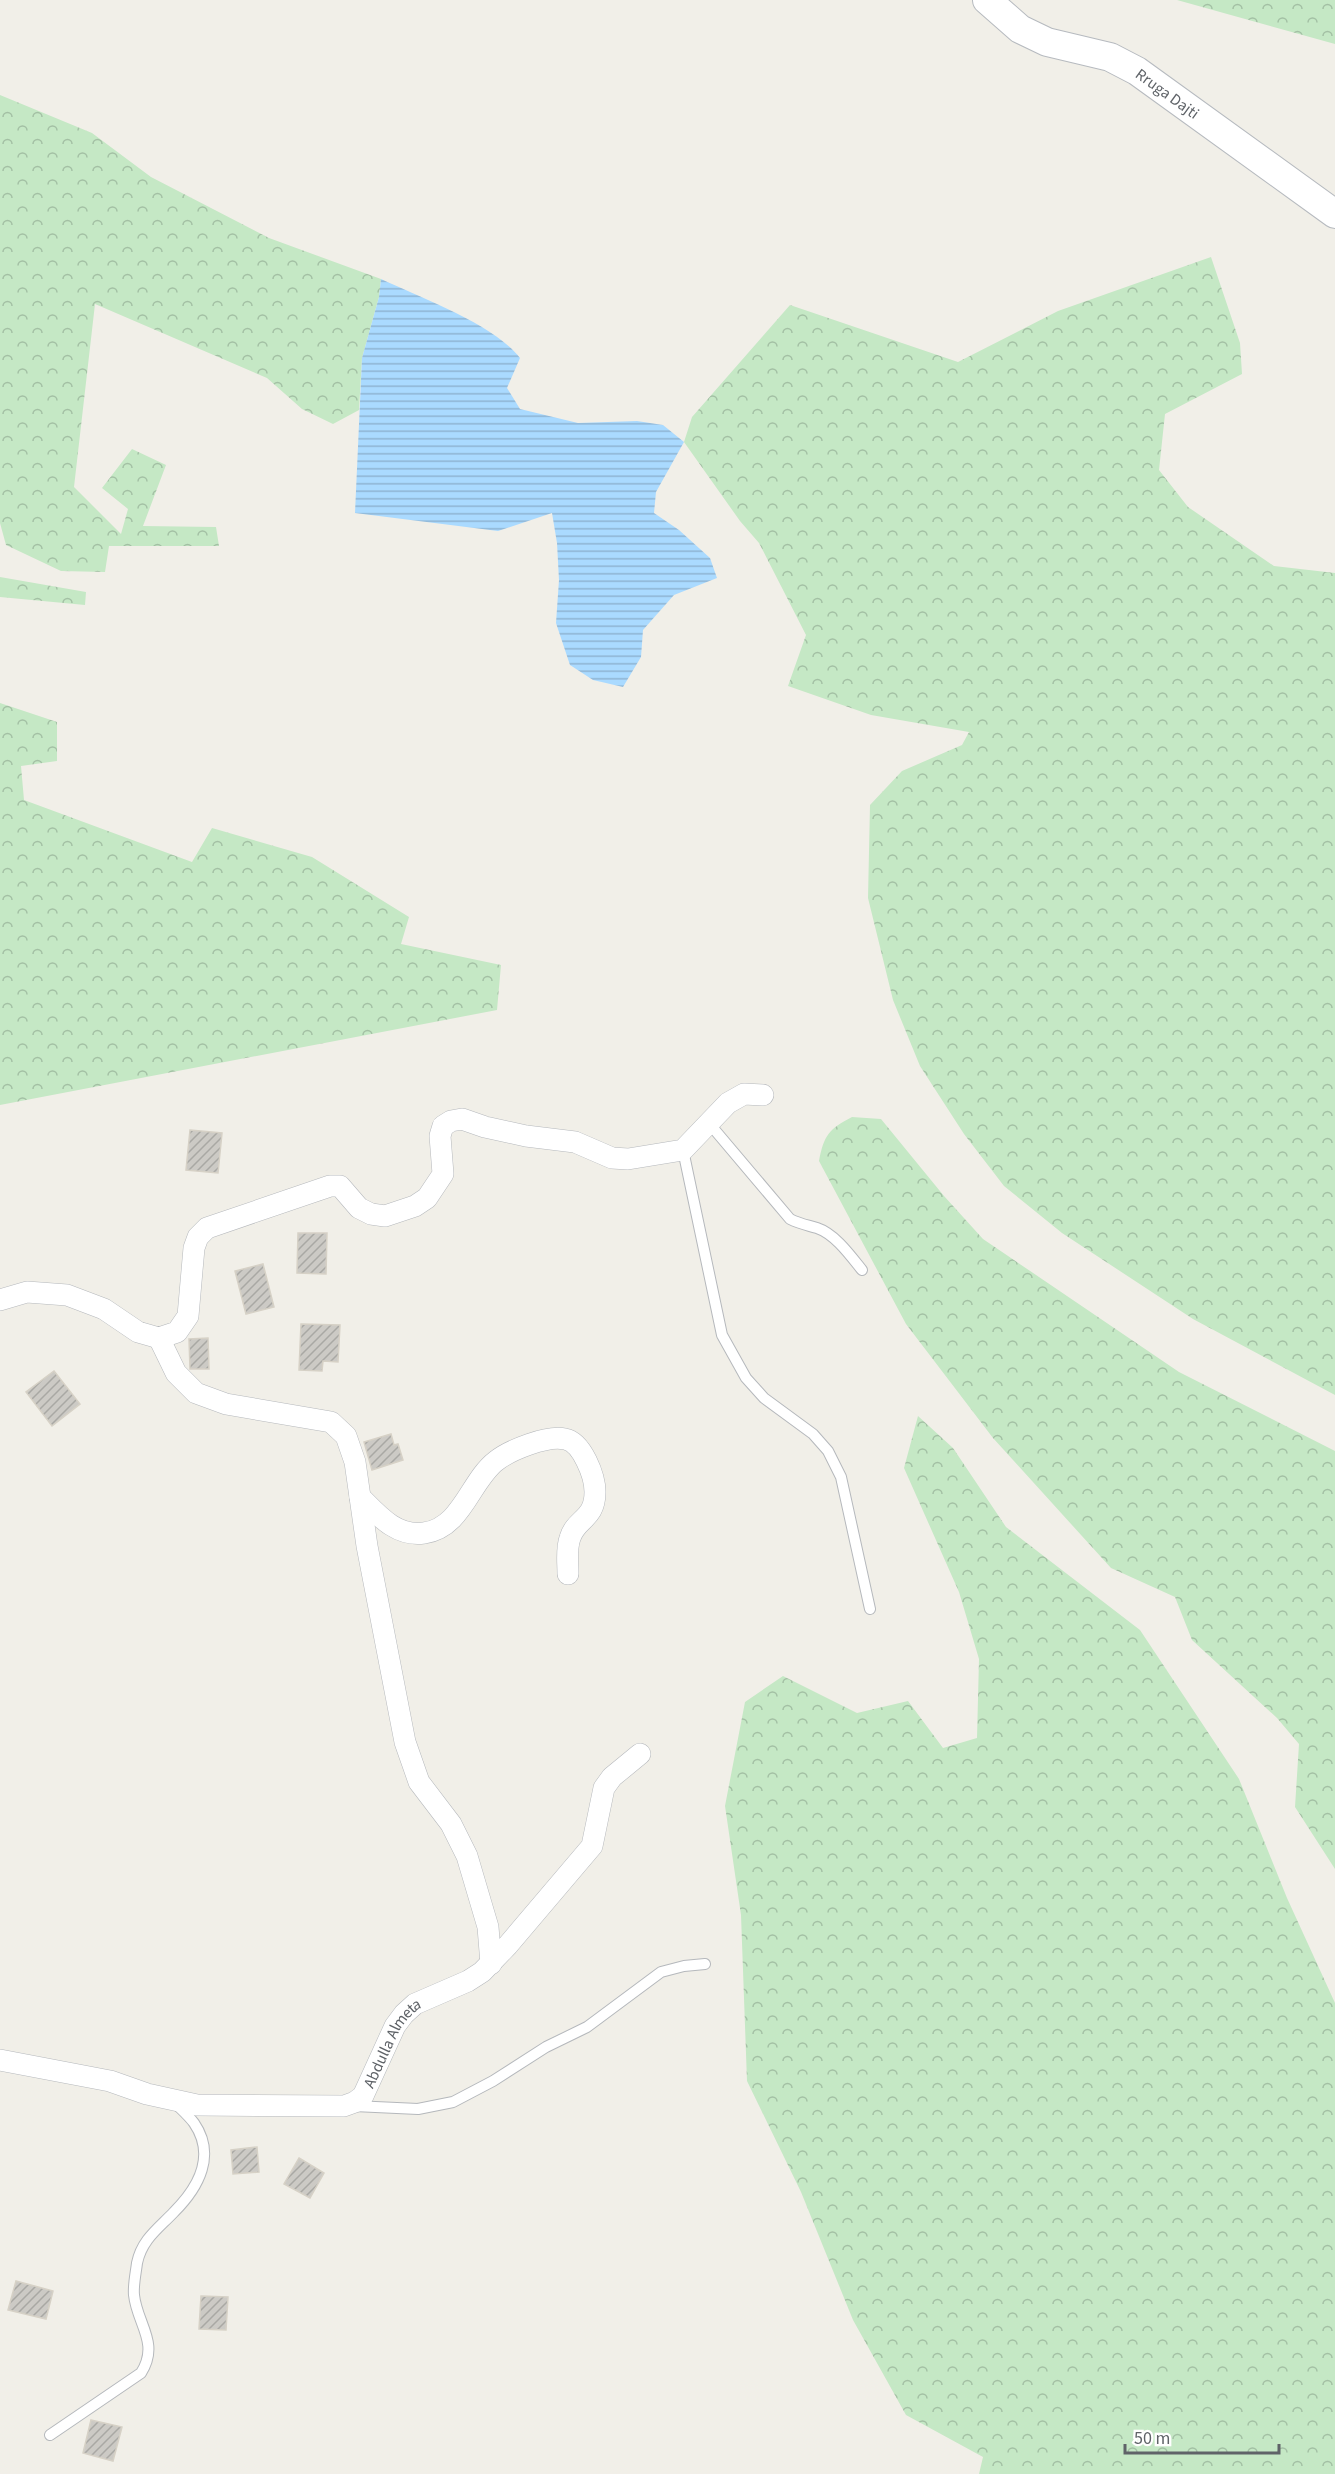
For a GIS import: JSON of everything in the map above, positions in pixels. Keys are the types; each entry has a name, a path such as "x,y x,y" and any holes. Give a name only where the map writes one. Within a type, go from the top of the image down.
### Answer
{"main road":[{"name":"Rruga Dajti","path":"987,0 1020,29 1047,42 1110,57 1137,71 1188,105 1335,214"}],"street":[{"path":"0,1300 27,1292 67,1295 104,1309 138,1332 159,1338 177,1332 188,1316 194,1248 198,1237 207,1228 330,1186 340,1186 359,1208 371,1214 385,1216 415,1206 427,1198 443,1174 440,1136 443,1126 451,1121 462,1119 485,1128 575,1142 612,1158 628,1159 683,1149 728,1103 744,1094 763,1095"},
{"path":"159,1338 176,1373 196,1393 226,1404 331,1422 346,1436 355,1462 367,1546 405,1742 419,1782 451,1824 467,1856 488,1926 491,1964"},
{"path":"360,1497 386,1522 404,1533 426,1533 447,1524 494,1462 511,1451 553,1438 567,1439 579,1449 589,1469 595,1491 592,1511 570,1536 567,1553 568,1574"},
{"name":"Abdulla Almeta","path":"344,2106 363,2096 395,2026 410,2009 429,1997 468,1981 491,1964 592,1846 604,1788 612,1776 640,1754"},
{"path":"0,2060 110,2081 147,2094 197,2104 344,2106"}],"lane":[{"path":"708,1122 790,1219 804,1226 818,1228 842,1246 862,1270"},
{"path":"683,1149 722,1335 746,1378 764,1398 813,1434 828,1451 841,1477 870,1609"},
{"path":"344,2106 418,2109 453,2102 493,2081 546,2047 587,2027 661,1972 705,1964"},
{"path":"50,2435 141,2373 148,2361 149,2344 134,2295 141,2250 146,2239 190,2194 201,2178 205,2158 202,2139 194,2122 170,2099"}],"green space":[{"path":"1177,0 1335,0 1335,44"},
{"path":"0,95 92,133 151,177 269,238 381,279 379,297 362,358 359,410 333,424 302,409 267,378 95,304 74,487 121,534 128,509 102,488 132,449 166,465 143,526 216,527 219,546 109,546 105,572 61,571 6,545 0,523"},
{"path":"1211,257 1240,343 1242,374 1165,414 1159,470 1188,507 1274,566 1335,573 1335,1395 1193,1319 1062,1233 1004,1186 964,1134 920,1066 893,1000 868,898 870,805 902,771 962,745 969,732 871,715 788,686 806,635 759,543 740,521 684,442 692,417 790,305 958,362 1058,311"},
{"path":"0,577 86,592 85,605 0,597"},
{"path":"0,703 57,722 57,761 21,766 24,800 192,862 212,828 312,857 409,917 401,944 501,965 497,1010 0,1105"},
{"path":"852,1117 881,1119 944,1196 983,1239 1179,1372 1335,1451 1335,1869 1295,1807 1299,1744 1277,1718 1192,1640 1175,1597 1111,1568 993,1438 906,1324 819,1161 823,1145 829,1134 838,1125"},
{"path":"918,1416 953,1448 1006,1527 1140,1630 1239,1779 1287,1898 1335,2003 1335,2474 979,2474 983,2457 906,2415 853,2320 801,2192 747,2081 741,1915 725,1806 745,1702 783,1676 857,1713 908,1701 943,1748 977,1738 979,1659 959,1592 904,1468"}],"water":[{"path":"381,279 475,323 508,346 520,358 507,388 520,409 578,423 637,421 663,425 684,442 656,492 654,513 679,530 710,558 717,578 674,595 643,630 641,657 623,687 593,680 570,665 556,623 559,580 557,543 552,513 498,531 355,513 362,358 379,297"}],"building":[{"path":"190,1130 222,1133 218,1173 186,1170"},
{"path":"298,1233 327,1233 326,1274 297,1273"},
{"path":"263,1264 274,1307 246,1314 235,1271"},
{"path":"301,1324 340,1325 338,1362 323,1361 322,1371 299,1370"},
{"path":"208,1338 209,1369 190,1369 189,1339"},
{"path":"54,1371 80,1404 52,1426 26,1392"},
{"path":"391,1434 394,1445 398,1444 403,1460 372,1470 364,1442"},
{"path":"257,2147 259,2172 233,2174 231,2150"},
{"path":"299,2158 324,2173 310,2198 284,2184"},
{"path":"16,2281 53,2291 46,2319 8,2310"},
{"path":"201,2296 228,2297 226,2330 199,2329"},
{"path":"91,2420 122,2427 113,2461 83,2453"}]}
